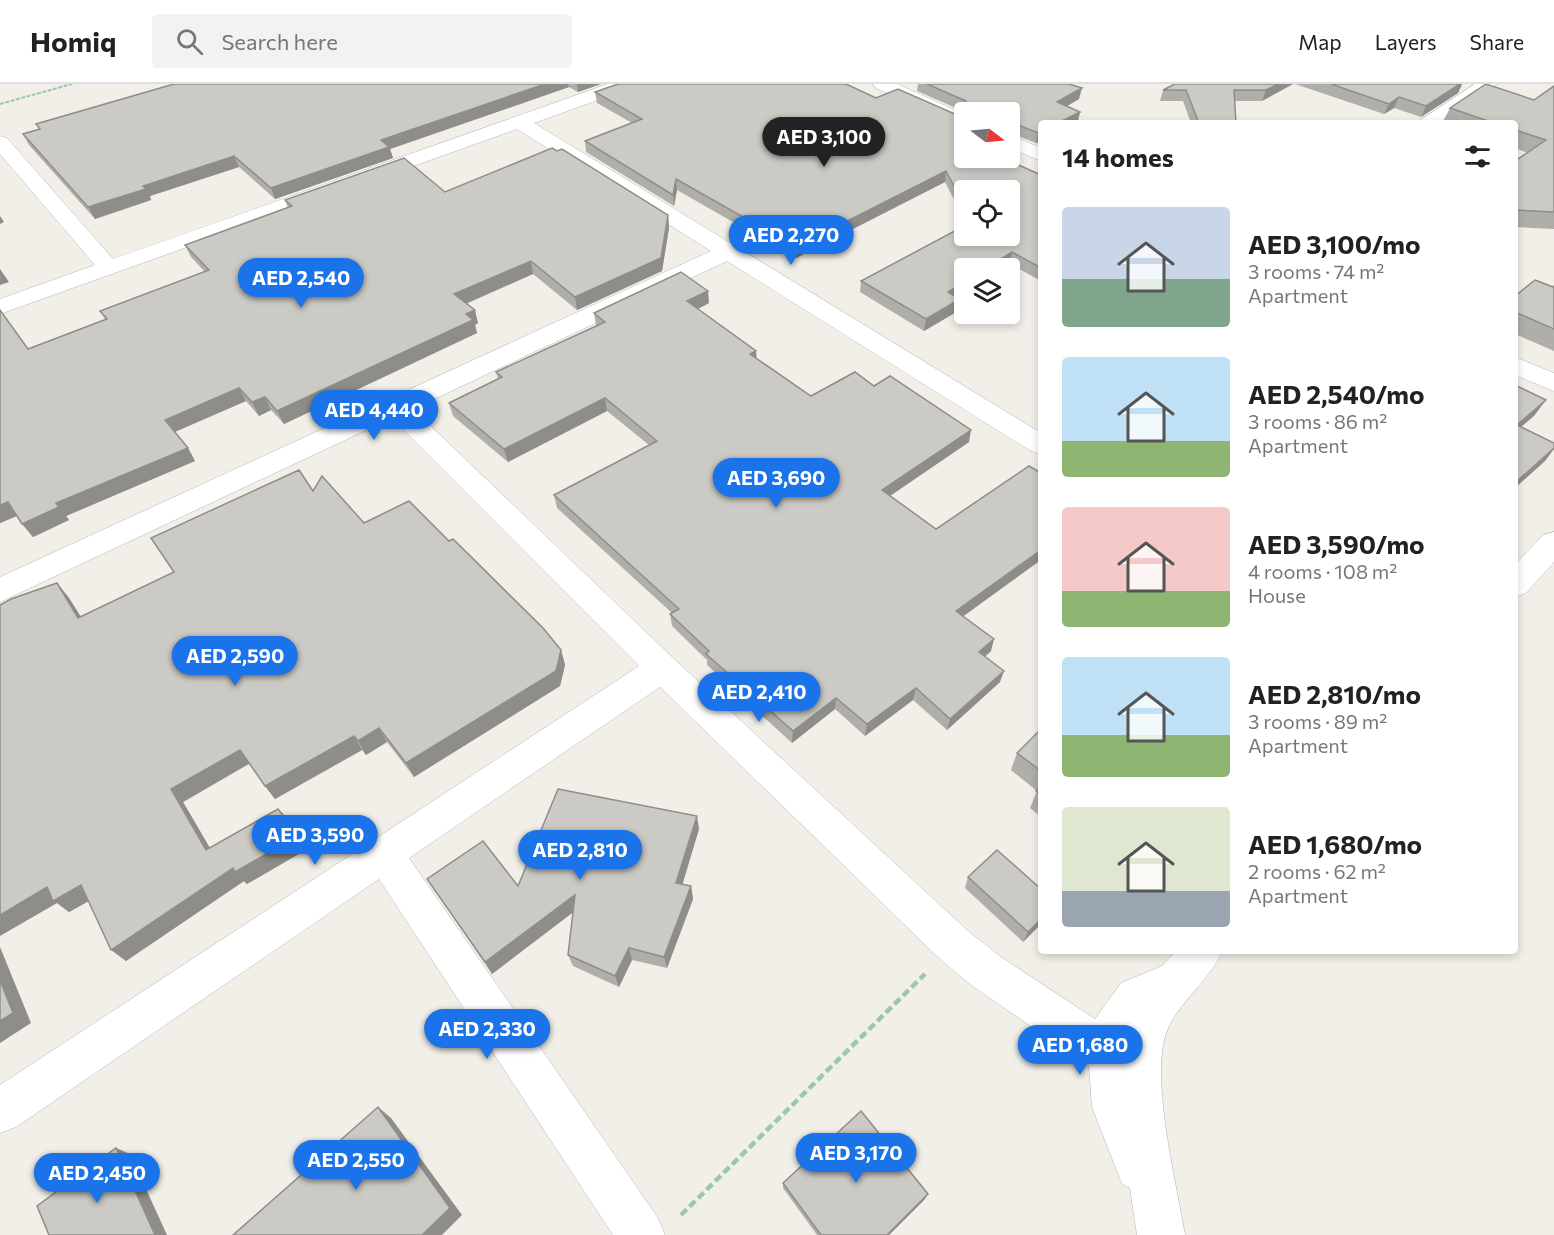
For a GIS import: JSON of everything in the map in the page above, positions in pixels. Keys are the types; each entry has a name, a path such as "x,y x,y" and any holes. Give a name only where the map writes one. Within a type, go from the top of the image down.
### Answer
{"street":[{"path":"0,307 625,84"},
{"path":"882,84 954,116"},
{"path":"1431,120 1488,84"},
{"path":"519,122 1038,443"},
{"path":"0,142 109,268"},
{"path":"1020,146 1038,154"},
{"path":"0,590 729,251"},
{"path":"1518,366 1554,383"},
{"path":"395,406 662,668 954,945 1004,984 1110,1055"},
{"path":"1518,582 1554,543"},
{"path":"0,1111 662,668"},
{"path":"384,854 659,1227"},
{"path":"1161,1230 1114,1107 1110,1055 1113,1027 1137,998 1190,966"},
{"path":"1161,1230 1146,1139 1141,1085 1143,1045 1151,1017 1190,966"}],"path":[{"path":"0,104 72,84"},
{"path":"659,1227 954,945"}],"building":[{"path":"174,84 545,84 381,140 389,147 271,188 234,156 143,186 146,189 88,207 23,134 40,129 36,124"},
{"path":"618,84 846,84 876,98 898,89 954,114 954,168 1020,168 1020,166 1038,174 1038,266 1012,252 1002,258 954,258 954,288 948,292 954,296 954,303 926,319 861,281 954,231 954,246 1020,246 1020,180 954,180 954,186 946,171 796,247 676,179 673,195 585,141 642,119 595,92"},
{"path":"927,84 1069,84 1082,88 1057,102 1080,112 1064,120 1038,120 1038,133 1020,126 1020,102 966,102"},
{"path":"1175,84 1278,84 1266,90 1234,90 1236,120 1198,120 1186,90 1163,90"},
{"path":"1331,84 1460,84 1426,106 1399,97 1389,104"},
{"path":"1486,84 1534,100 1554,86 1554,212 1518,210 1518,159 1546,140 1518,131 1518,120 1485,120 1450,108"},
{"path":"552,148 557,151 562,149 668,215 661,258 575,297 531,261 454,294 475,310 466,314 473,320 277,411 265,397 252,402 239,388 165,420 188,448 56,503 59,507 22,524 8,502 0,505 0,310 28,349 107,319 100,311 209,270 185,245 292,206 285,200 404,158 445,192"},
{"path":"681,272 708,291 687,301 756,351 750,354 811,396 855,372 874,386 890,376 971,430 882,490 936,529 1029,466 1038,471 1038,552 956,611 994,639 979,652 1004,671 950,719 916,688 867,724 836,698 793,731 706,654 709,651 670,614 679,609 554,495 657,441 605,398 504,449 449,403 502,377 496,372 605,322 594,313"},
{"path":"1535,280 1554,286 1554,329 1518,313 1518,294"},
{"path":"1518,386 1546,400 1518,424"},
{"path":"1518,425 1554,443 1554,448 1518,480"},
{"path":"299,470 313,491 322,476 364,523 409,501 449,541 453,539 543,628 561,650 556,671 406,763 379,728 358,741 354,736 265,786 240,750 171,789 206,850 278,809 299,835 235,872 233,868 111,950 81,885 53,901 47,887 0,915 0,605 57,583 78,618 174,572 151,538"},
{"path":"1038,732 1038,769 1017,753"},
{"path":"558,789 697,816 676,883 691,886 664,957 629,948 615,976 568,955 575,895 485,962 427,879 483,841 518,886"},
{"path":"997,850 1038,886 1038,922 1028,932 968,877"},
{"path":"0,980 13,1013 0,1021"},
{"path":"378,1107 450,1208 422,1235 233,1235"},
{"path":"861,1111 928,1194 887,1235 821,1235 783,1183"},
{"path":"116,1148 155,1235 49,1235 37,1206"}]}
